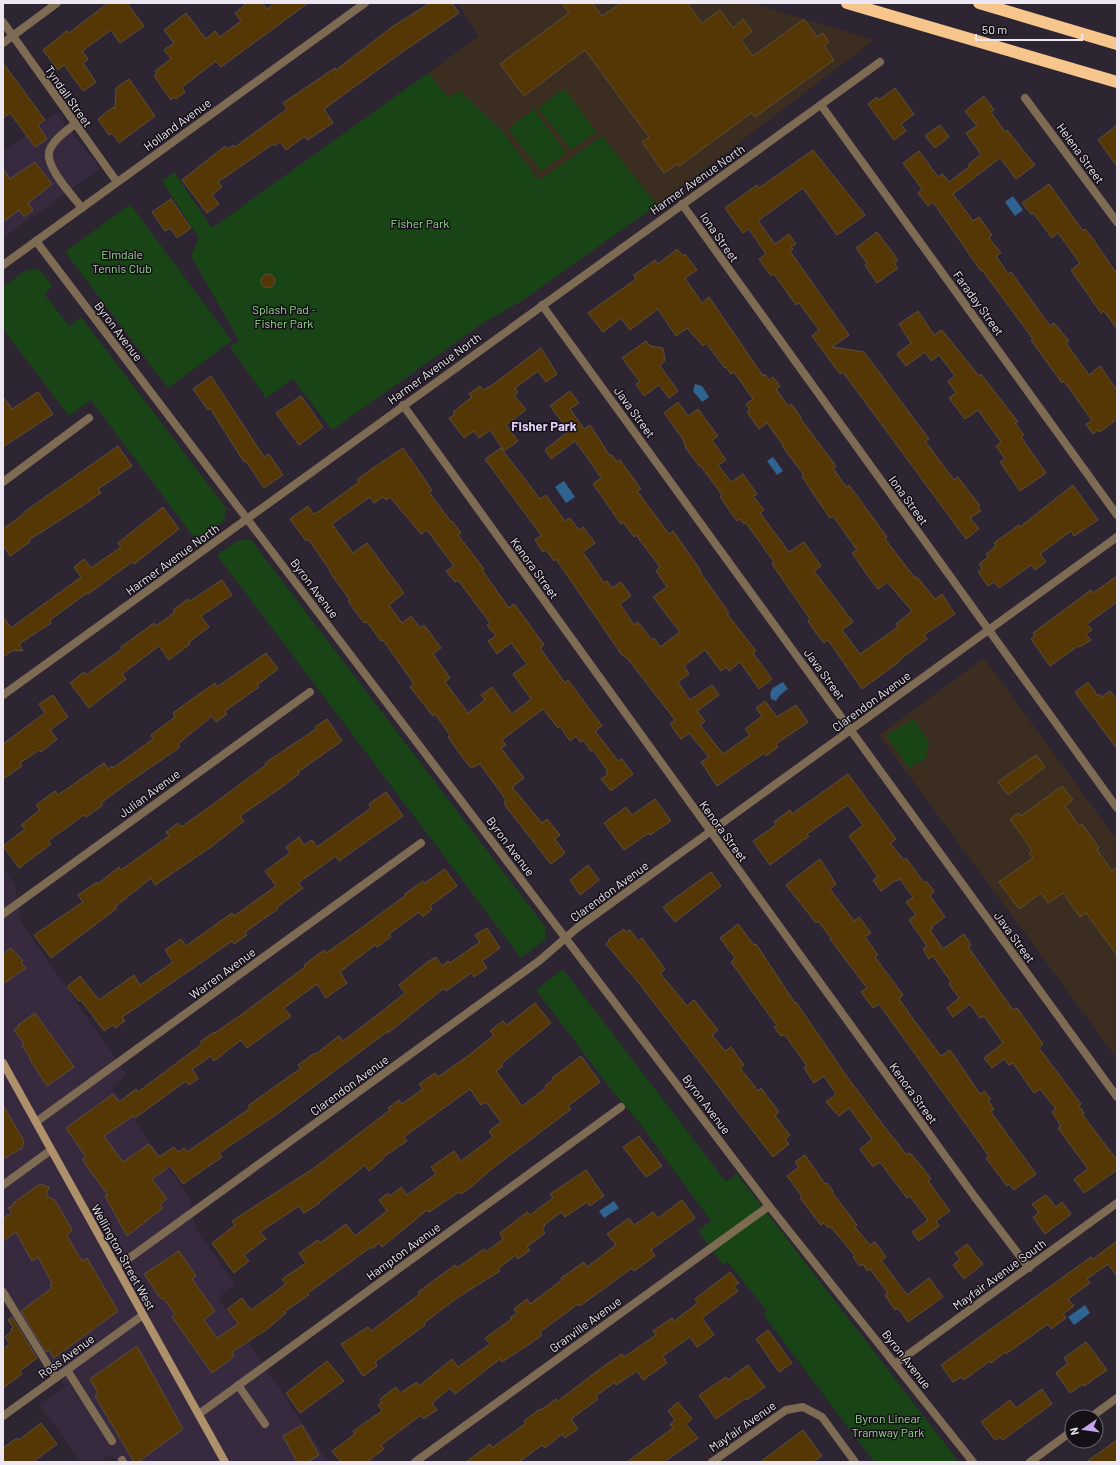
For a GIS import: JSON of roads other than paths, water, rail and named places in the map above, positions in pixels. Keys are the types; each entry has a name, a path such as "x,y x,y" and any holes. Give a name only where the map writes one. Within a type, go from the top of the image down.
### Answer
{"highway":[{"path":"847,3 1117,82"},
{"path":"979,3 1117,44"}],"main road":[{"name":"Wellington Street West","path":"3,1063 225,1462"}],"street":[{"path":"3,43 57,3"},
{"name":"Holland Avenue","path":"3,265 365,3"},
{"name":"Tyndall Street","path":"3,22 117,182"},
{"name":"Harmer Avenue North","path":"3,695 880,62"},
{"name":"Helena Street","path":"1025,98 1117,222"},
{"name":"Faraday Street","path":"821,106 1117,514"},
{"path":"75,124 56,141 50,151 49,163 82,208"},
{"name":"Iona Street","path":"682,204 1117,808"},
{"name":"Byron Avenue","path":"36,241 769,1206 973,1462"},
{"name":"Java Street","path":"542,305 1117,1097"},
{"name":"Kenora Street","path":"403,405 974,1196 1029,1268"},
{"path":"3,482 89,418"},
{"name":"Clarendon Avenue","path":"117,1267 413,1054 539,961 577,928 1117,537"},
{"name":"Julian Avenue","path":"3,914 310,692"},
{"name":"Warren Avenue","path":"36,1122 421,843"},
{"name":"Hampton Avenue","path":"199,1414 621,1107"},
{"path":"3,1185 51,1150"},
{"name":"Mayfair Avenue South","path":"896,1364 1117,1203"},
{"name":"Granville Avenue","path":"414,1462 769,1206"},
{"path":"3,1292 56,1378"},
{"name":"Ross Avenue","path":"3,1416 143,1315"},
{"path":"67,1370 112,1441"},
{"path":"238,1386 265,1424"},
{"path":"1102,1409 1117,1398"},
{"name":"Mayfair Avenue","path":"712,1462 786,1410 803,1407 822,1417 855,1462"},
{"path":"1030,1462 1064,1437"}],"water":[{"path":"1013,196 1023,210 1015,216 1005,202"},
{"path":"695,384 702,386 709,397 702,402 693,391"},
{"path":"773,457 783,471 777,475 767,461"},
{"path":"564,481 575,497 566,503 555,487"},
{"path":"783,682 788,689 780,695 776,701 771,699 771,690"},
{"path":"614,1201 619,1208 604,1218 599,1211"},
{"path":"1085,1305 1090,1313 1074,1325 1068,1317"}],"district":[{"name":"Fisher Park","path":"544,426"}],"park label":[{"name":"Elmdale Tennis Club","path":"122,261"},
{"name":"Splash Pad - Fisher Park","path":"284,316"},
{"name":"Byron Linear Tramway Park","path":"888,1425"}]}
